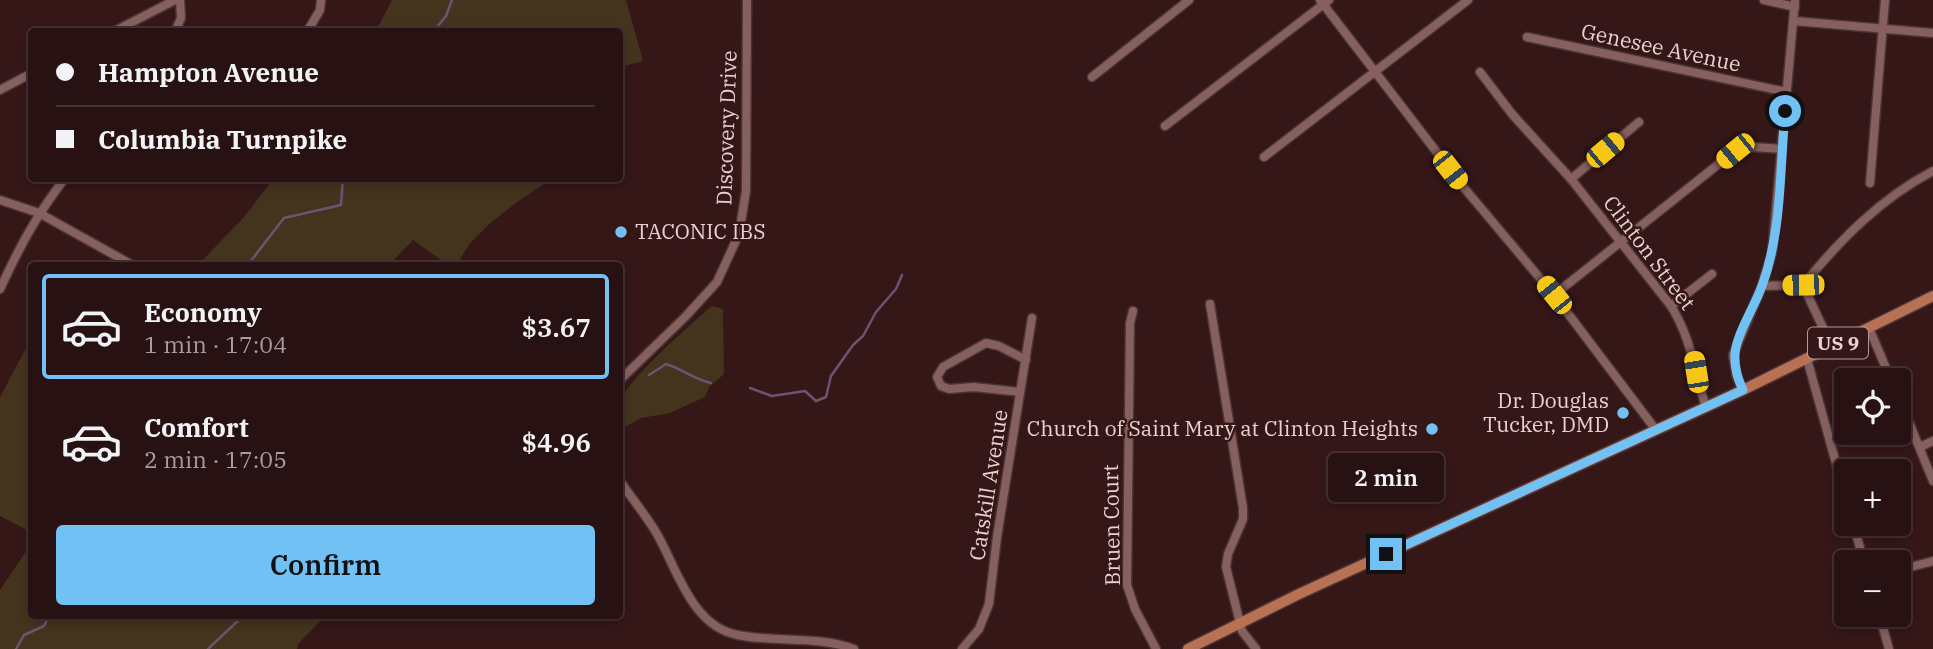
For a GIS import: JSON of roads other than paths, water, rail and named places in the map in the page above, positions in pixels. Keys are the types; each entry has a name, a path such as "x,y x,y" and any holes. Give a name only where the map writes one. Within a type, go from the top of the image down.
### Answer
{"main road":[{"name":"US 9","path":"1188,649 1743,390 1933,296"}],"street":[{"path":"121,28 178,0 181,18 177,28"},
{"path":"309,28 320,10 321,0"},
{"name":"Discovery Drive","path":"623,377 687,316 717,282 739,234 746,191 747,0"},
{"path":"1092,77 1189,0"},
{"path":"1264,157 1468,0"},
{"path":"1743,390 1737,377 1733,355 1762,286 1772,253 1795,4 1764,0"},
{"path":"1870,183 1885,0"},
{"path":"1165,126 1324,1 1465,189 1554,295 1656,430"},
{"path":"1794,21 1933,33"},
{"name":"Genesee Avenue","path":"1527,37 1787,92"},
{"name":"Clinton Street","path":"1480,72 1512,114 1571,179 1671,306 1683,325 1706,407"},
{"path":"0,90 28,75"},
{"path":"1571,179 1639,122"},
{"path":"1554,295 1735,151 1753,147 1782,149"},
{"path":"1762,286 1803,285 1881,204 1903,187 1933,171"},
{"path":"0,289 39,213 62,182"},
{"path":"0,200 39,213 127,262"},
{"path":"1671,306 1712,274"},
{"path":"1803,285 1823,327"},
{"path":"1210,304 1243,496 1242,519 1228,554 1226,567 1245,638 1256,649"},
{"name":"Bruen Court","path":"1133,311 1130,324 1127,585 1135,609 1156,649"},
{"name":"Catskill Avenue","path":"962,649 979,629 989,604 1032,318"},
{"path":"1869,328 1886,368"},
{"path":"1020,392 974,387 949,389 941,386 937,377 943,367 986,343 999,346 1026,360"},
{"path":"1807,359 1835,459"},
{"path":"1911,426 1933,481"},
{"path":"1920,447 1933,441"},
{"path":"623,485 654,529 697,608 715,626 738,635 821,641 855,649"},
{"path":"1911,567 1933,561"},
{"path":"1883,627 1889,649"}],"waterway":[{"path":"436,28 446,16 452,0"},
{"path":"250,262 284,218 341,205 343,182"},
{"path":"750,388 772,396 805,391 816,401 826,397 831,376 853,345 863,336 876,312 896,289 902,275"},
{"path":"649,375 666,364 711,383"},
{"path":"16,649 24,635 44,626 48,619"},
{"path":"208,649 240,619"},
{"path":"262,619 265,619"}],"place":[{"name":"TACONIC IBS","path":"621,232"},
{"name":"Dr. Douglas Tucker, DMD","path":"1623,413"},
{"name":"Church of Saint Mary at Clinton Heights","path":"1432,429"}]}
